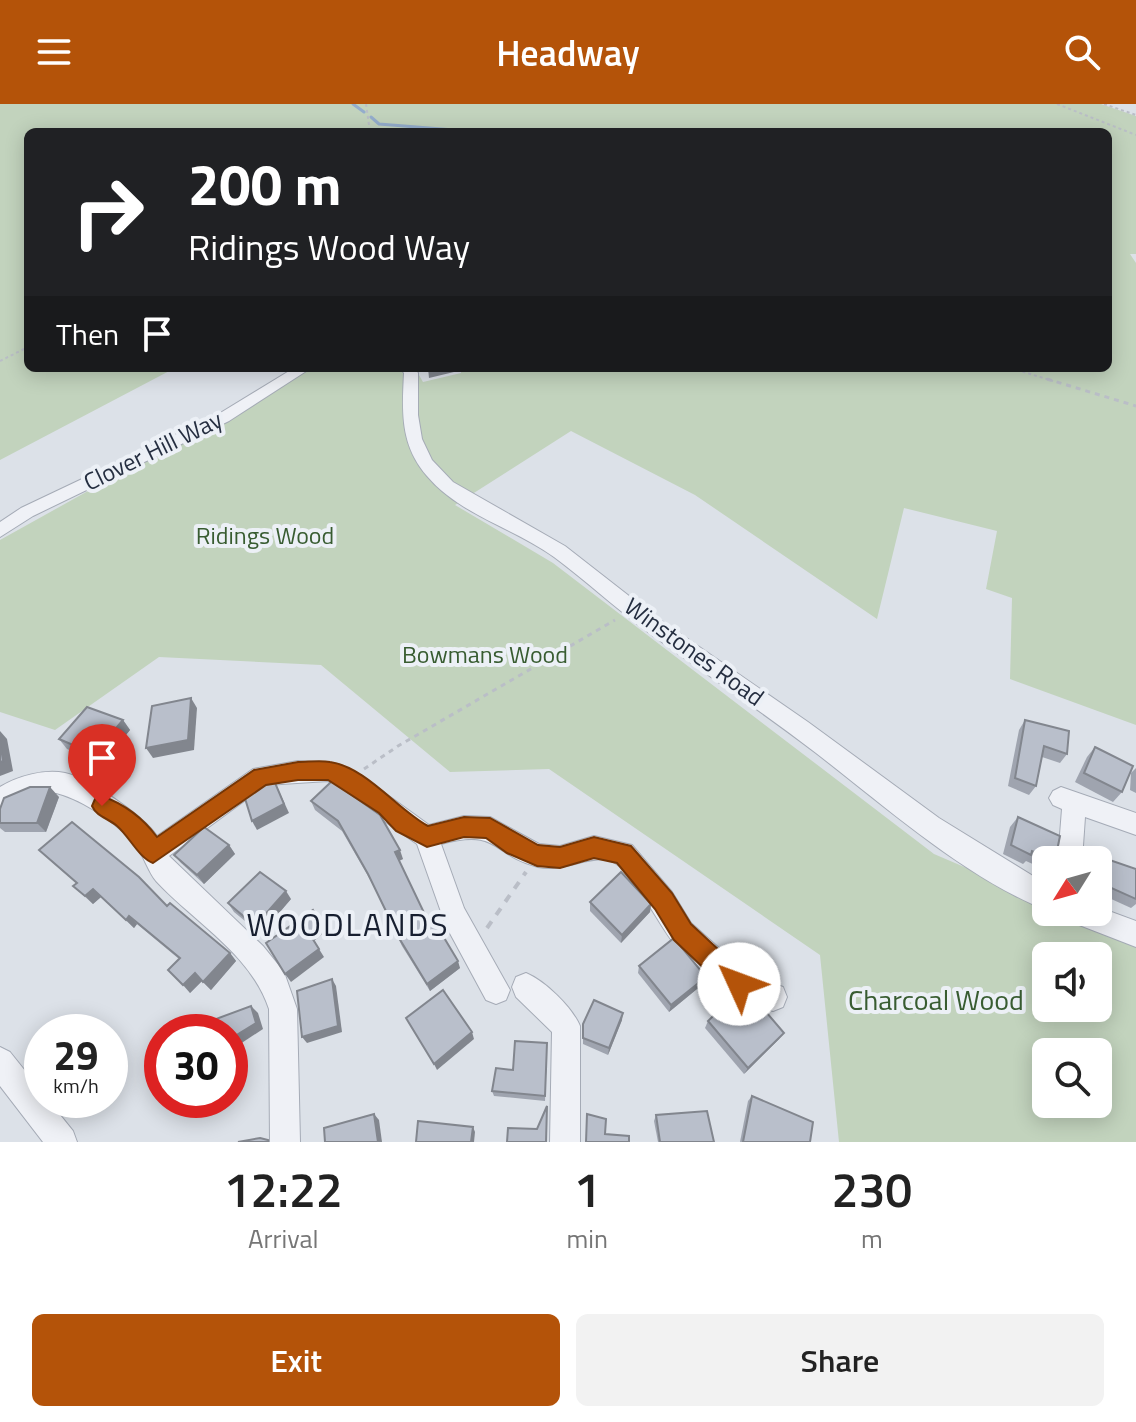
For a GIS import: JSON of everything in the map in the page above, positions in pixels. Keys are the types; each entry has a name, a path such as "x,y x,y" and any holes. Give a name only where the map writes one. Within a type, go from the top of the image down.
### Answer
{"street":[{"name":"Clover Hill Way","path":"0,531 27,512 223,418 298,372"},
{"name":"Winstones Road","path":"410,372 408,417 411,436 421,458 456,494 555,549 955,844 1032,891"},
{"path":"153,853 261,776 331,771 427,837 464,827 490,828 537,855 560,858 594,847 623,853 663,901 682,932 739,984 773,997"},
{"path":"0,800 21,786 64,783 122,816 146,840 163,870 254,955 274,982 283,1009 286,1048 285,1142"},
{"path":"1070,846 1068,801 1136,824"},
{"path":"427,837 440,889 478,963 496,990"},
{"path":"1112,925 1136,934"},
{"path":"526,987 566,1026 565,1142"},
{"path":"0,1062 62,1142"}],"path":[{"path":"366,104 369,128"},
{"path":"1057,104 1136,135"},
{"path":"1104,104 1136,115"},
{"path":"0,361 24,349"},
{"path":"1024,372 1136,406"},
{"path":"348,780 398,746 633,609"},
{"path":"480,926 485,933 494,914 537,855"}],"green space":[{"path":"0,104 1101,104 1136,116 1136,254 1130,254 1136,263 1136,725 1010,679 1012,598 986,589 997,531 904,508 877,619 695,495 571,431 455,505 553,563 934,854 1032,896 1032,926 1100,926 1136,942 1136,1142 839,1142 820,955 549,769 450,772 321,665 159,657 55,730 0,712 0,540 302,372 417,372 423,382 461,372 1112,372 1112,128 24,128 24,372 167,372 0,460"}],"building":[{"path":"191,698 188,740 146,748 152,706"},
{"path":"87,707 123,720 94,754 59,739"},
{"path":"1025,720 1069,731 1067,754 1044,746 1036,786 1015,778"},
{"path":"1095,747 1133,766 1122,792 1084,773"},
{"path":"263,778 273,778 284,804 252,821 243,792"},
{"path":"332,781 380,815 400,850 395,852 427,919 431,916 458,961 427,984 399,938 338,821 311,801"},
{"path":"30,787 50,787 37,823 0,823 4,798"},
{"path":"1018,817 1060,836 1058,846 1032,846 1031,855 1011,845"},
{"path":"72,822 139,877 167,906 170,903 230,953 203,982 195,973 183,985 168,970 180,958 129,916 126,920 93,889 85,896 73,886 77,883 39,850"},
{"path":"204,827 229,845 197,875 174,855"},
{"path":"1112,861 1136,869 1136,899 1112,888"},
{"path":"260,872 286,891 255,926 228,903"},
{"path":"621,872 651,904 622,935 590,902"},
{"path":"313,910 322,923 309,933 319,949 285,974 266,943"},
{"path":"674,938 706,977 671,1005 639,966"},
{"path":"332,979 338,1026 302,1037 297,991"},
{"path":"443,990 472,1032 434,1064 406,1018"},
{"path":"738,992 755,999 784,1033 748,1068 708,1021"},
{"path":"594,1000 623,1013 609,1048 583,1038 583,1024"},
{"path":"251,1006 256,1023 248,1028 248,1014 229,1014"},
{"path":"515,1041 547,1043 545,1096 492,1091 496,1068 513,1070"},
{"path":"752,1096 813,1122 810,1142 743,1142"},
{"path":"547,1106 546,1142 507,1142 508,1128 537,1129"},
{"path":"707,1111 714,1142 660,1142 656,1115"},
{"path":"374,1114 378,1142 325,1142 324,1128"},
{"path":"587,1114 606,1119 605,1134 629,1136 629,1142 586,1142"},
{"path":"418,1121 473,1127 471,1142 416,1142"},
{"path":"260,1138 268,1142 238,1142"}],"waterway":[{"path":"353,104 364,112"},
{"path":"371,117 379,124 429,128"}],"district":[{"name":"WOODLANDS","path":"348,925"}],"route":[{"path":"102,806 122,816 146,840 153,853 261,776 331,771 356,785 386,806 404,824 427,837 464,827 490,828 537,855 560,858 594,847 623,853 663,901 682,932 739,984"}],"park label":[{"name":"Ridings Wood","path":"265,536"},
{"name":"Bowmans Wood","path":"485,655"},
{"name":"Charcoal Wood","path":"936,1000"}]}
